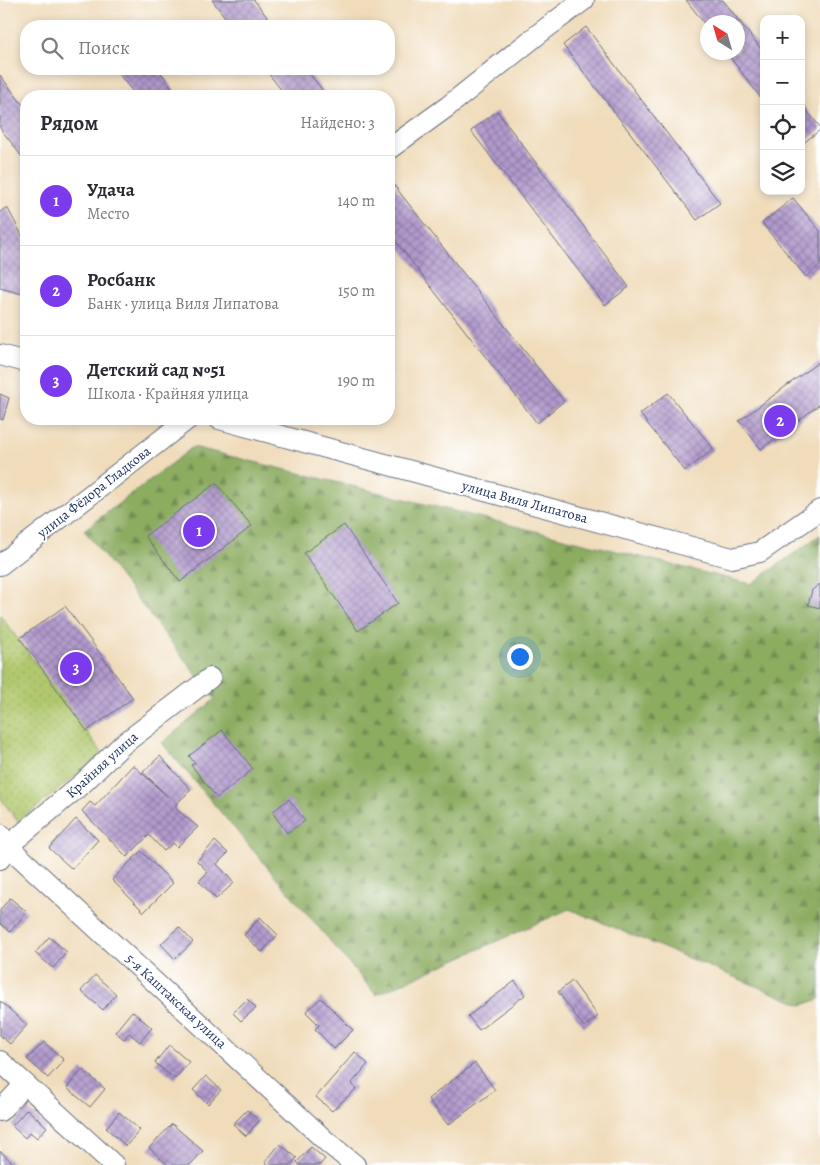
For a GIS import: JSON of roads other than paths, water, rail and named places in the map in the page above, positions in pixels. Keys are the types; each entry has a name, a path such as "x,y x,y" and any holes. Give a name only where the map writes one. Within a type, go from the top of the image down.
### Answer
{"street":[{"path":"395,145 447,107 584,0"},
{"path":"0,354 20,360"},
{"name":"улица Фёдора Гладкова","path":"0,565 180,425"},
{"name":"улица Виля Липатова","path":"241,425 732,558 760,552 820,510"},
{"name":"Крайняя улица","path":"3,846 84,782 122,745 210,678"},
{"name":"5-я Каштакская улица","path":"3,846 327,1142 355,1165"},
{"path":"0,1061 114,1165"},
{"path":"0,1111 25,1084"}],"place":[{"name":"Росбанк","path":"780,421"},
{"name":"Удача","path":"199,531"},
{"name":"Детский сад №51","path":"76,668"}]}
